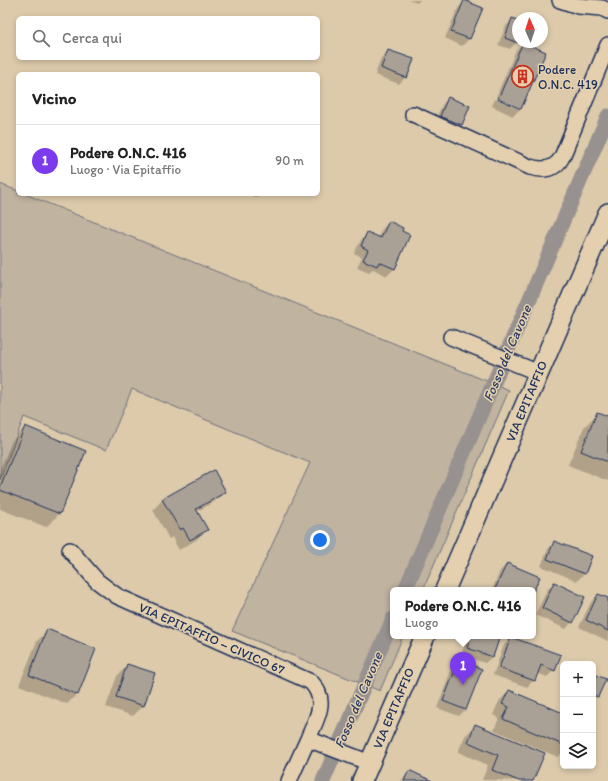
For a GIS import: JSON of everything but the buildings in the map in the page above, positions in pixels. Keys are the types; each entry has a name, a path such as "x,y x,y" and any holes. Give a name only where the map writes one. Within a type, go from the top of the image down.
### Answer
{"main road":[{"name":"VIA EPITAFFIO","path":"445,587 608,212"},
{"name":"VIA EPITAFFIO","path":"362,781 424,639"}],"street":[{"path":"560,0 584,8 604,6"},
{"path":"413,114 530,167 549,169 557,164 562,157 608,45"},
{"path":"451,337 539,372"},
{"name":"VIA EPITAFFIO – CIVICO 67","path":"70,550 97,581 117,596 311,682 318,693 321,707 289,781"},
{"path":"308,739 370,763"}],"shaded area":[{"path":"0,184 16,190 16,196 30,196 509,390 424,587 390,587 390,639 402,639 380,691 232,631 310,463 132,389 106,450 24,417 0,480"}],"waterway":[{"name":"Fosso del Cavone","path":"406,587 608,116"},
{"name":"Fosso del Cavone","path":"323,781 390,626"}],"place":[{"name":"Podere O.N.C. 419","path":"522,76"},
{"name":"Podere O.N.C. 416","path":"463,685"}]}
